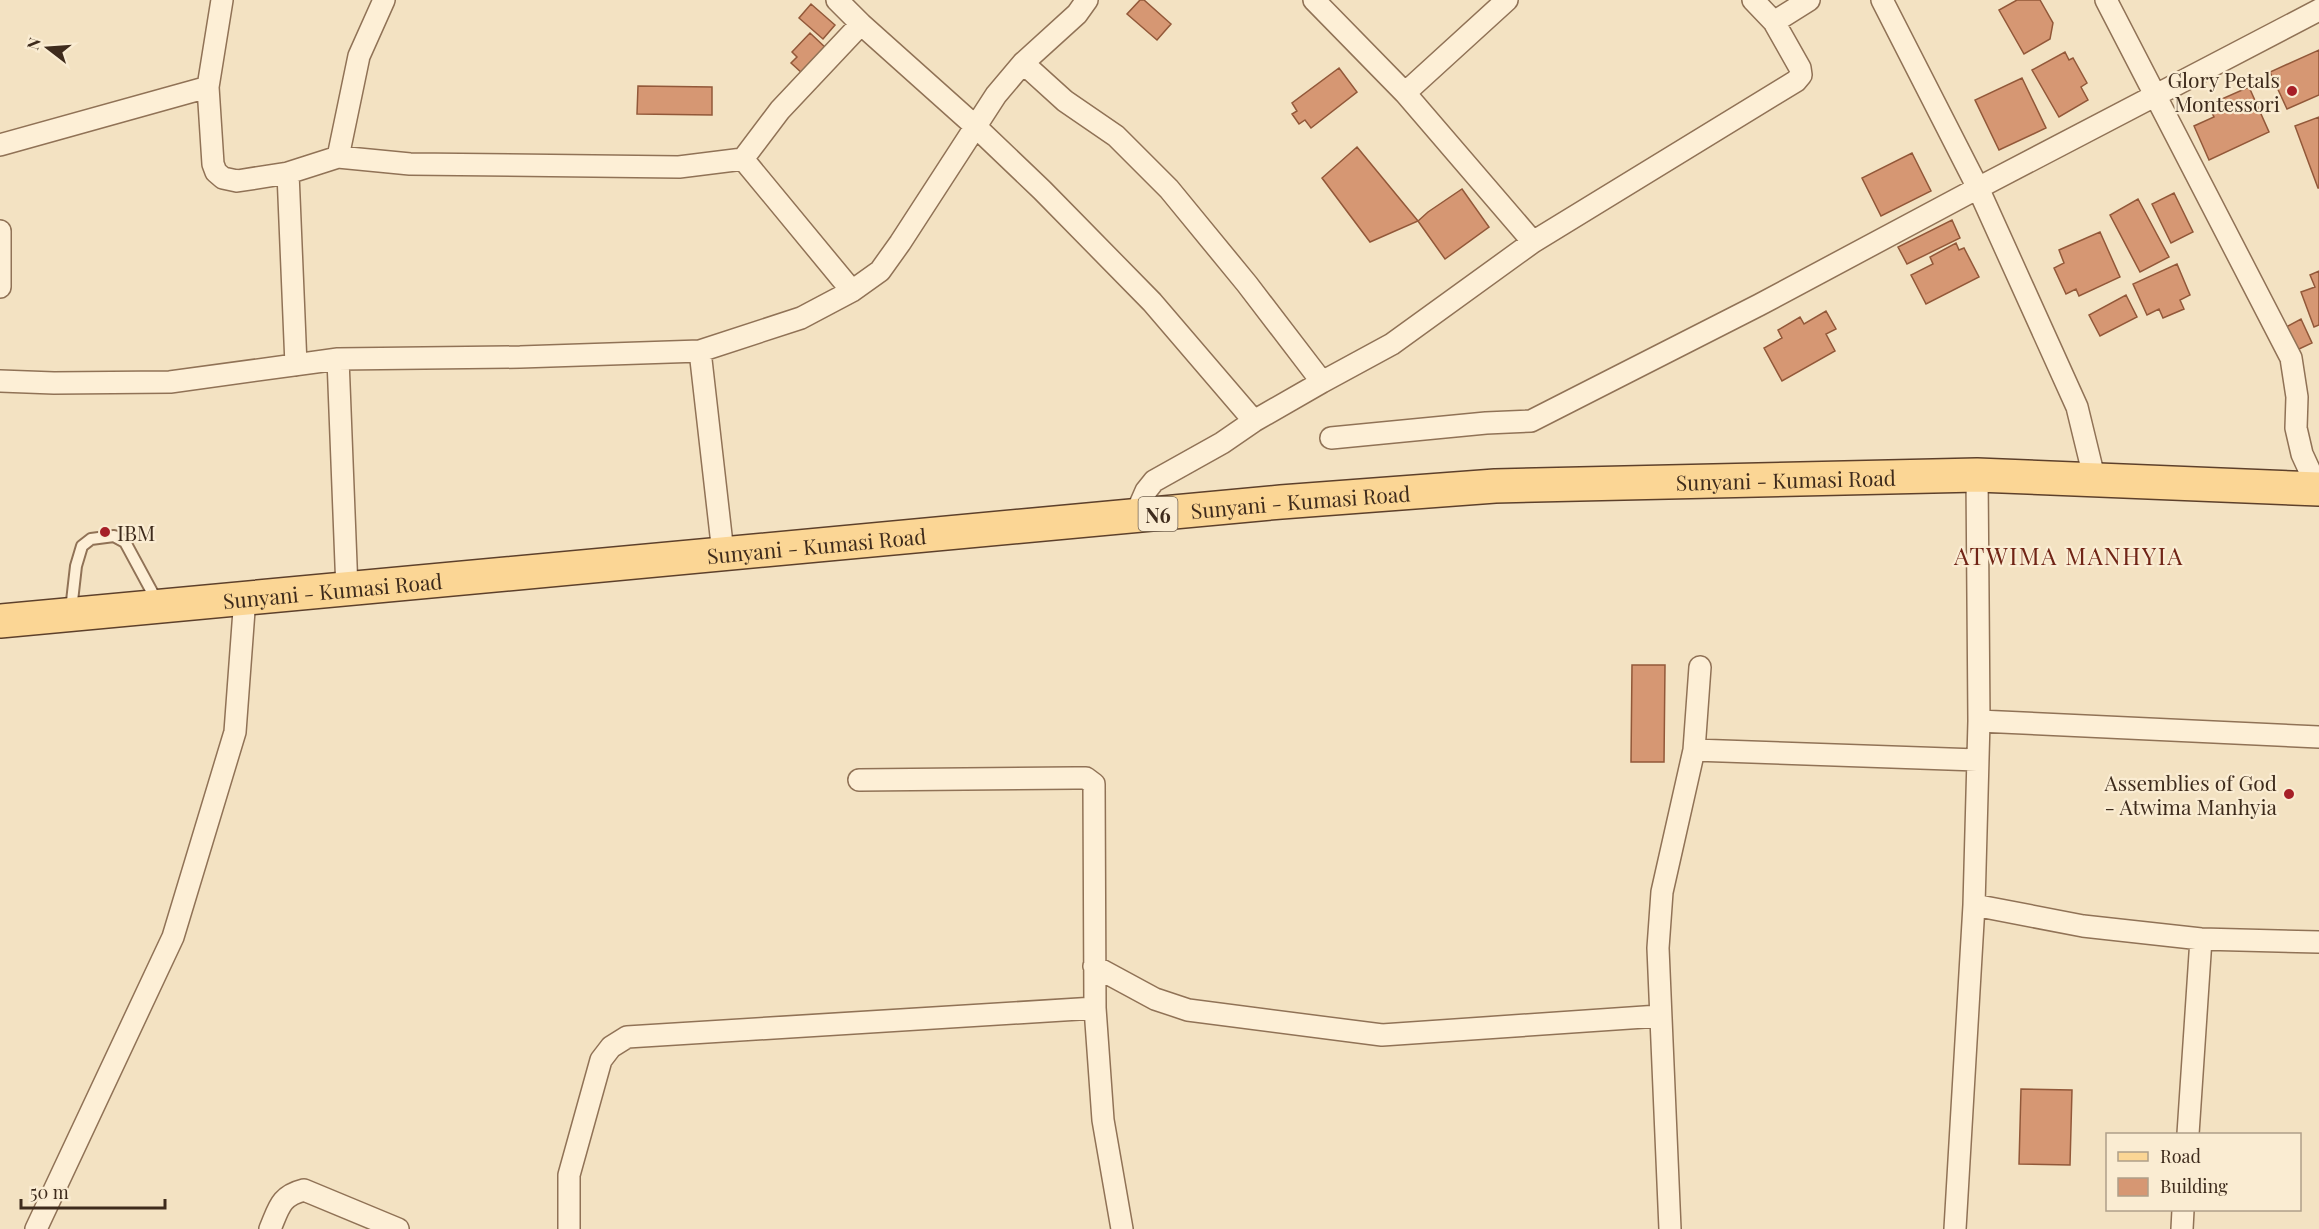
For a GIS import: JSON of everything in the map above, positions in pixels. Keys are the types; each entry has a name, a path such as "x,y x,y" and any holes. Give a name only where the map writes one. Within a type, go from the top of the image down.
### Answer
{"main road":[{"name":"Sunyani - Kumasi Road","path":"0,621 1281,502 1495,486 1977,475 2319,490"}],"street":[{"path":"222,0 208,87 213,164 216,172 224,178 237,181 288,173 338,157 410,164 668,167 743,159 780,110 861,24"},
{"path":"338,157 359,56 384,0"},
{"path":"837,0 1042,190 1152,302 1254,421"},
{"path":"0,381 170,382 338,359 520,357 700,351 801,318 852,291 880,271 996,95 1023,63 1077,14 1087,0"},
{"path":"1314,0 1405,93 1533,242"},
{"path":"1405,93 1507,0"},
{"path":"1135,516 1146,491 1154,481 1222,443 1254,421 1392,344 1533,242 1796,81 1801,75 1800,68 1774,22 1753,0"},
{"path":"1774,22 1809,0"},
{"path":"1882,0 1978,188 2077,407 2095,481"},
{"path":"2106,0 2291,358 2297,397 2296,428 2302,454 2319,490"},
{"path":"1331,438 1486,423 1531,421 1759,305 2319,10"},
{"path":"1023,63 1065,101 1116,136 1169,189 1247,284 1322,382"},
{"path":"0,145 208,87"},
{"path":"743,159 852,291"},
{"path":"288,173 296,365"},
{"path":"0,231 0,287"},
{"path":"700,351 723,553"},
{"path":"338,359 347,590"},
{"path":"1955,1229 1974,904 1979,721 1977,475"},
{"path":"36,1229 145,999 180,916 235,732 245,597"},
{"path":"1670,1229 1659,1016 1658,948 1662,892 1694,750 1700,668"},
{"path":"1979,721 2319,737"},
{"path":"1694,750 1977,760"},
{"path":"859,780 1086,778 1094,784 1095,1008 1103,1120 1122,1229"},
{"path":"1974,904 2083,926 2201,939 2319,942"},
{"path":"2188,1133 2201,939"},
{"path":"1094,966 1155,999 1188,1010 1382,1035 1659,1016"},
{"path":"570,1229 569,1175 601,1060 611,1047 627,1037 1095,1008"},
{"path":"270,1229 284,1198 304,1190 398,1229"},
{"path":"2182,1229 2183,1211"}],"lane":[{"path":"71,614 76,566 82,546 91,539 114,536 125,542 160,606"}],"building":[{"path":"1140,0 1144,0 1171,24 1157,40 1127,14"},
{"path":"2017,0 2040,0 2053,23 2050,39 2024,54 1999,10"},
{"path":"811,4 835,25 823,39 799,18"},
{"path":"810,33 827,49 803,74 791,63 797,57 792,52"},
{"path":"2319,50 2319,95 2287,109 2270,72"},
{"path":"2065,52 2069,60 2073,58 2087,83 2081,87 2088,100 2059,117 2032,70"},
{"path":"1339,68 1357,92 1311,128 1305,120 1299,124 1292,114 1297,111 1292,103"},
{"path":"2022,78 2046,128 1999,150 1975,100"},
{"path":"638,86 712,87 712,115 637,114"},
{"path":"2249,87 2269,132 2209,160 2194,126 2214,117 2208,105"},
{"path":"2319,117 2319,188 2318,188 2295,126"},
{"path":"1357,147 1418,221 1370,242 1322,178"},
{"path":"1912,153 1931,191 1881,216 1862,178"},
{"path":"1462,189 1489,227 1445,259 1418,221"},
{"path":"2174,193 2193,232 2171,243 2152,204"},
{"path":"2138,199 2169,257 2140,272 2110,215"},
{"path":"1952,220 1960,238 1907,264 1898,247"},
{"path":"2100,232 2120,277 2079,296 2076,289 2066,294 2054,268 2064,263 2059,250"},
{"path":"1956,243 1959,250 1964,248 1979,277 1926,304 1911,275 1933,264 1930,257"},
{"path":"2177,264 2190,295 2180,300 2184,309 2163,318 2159,309 2147,315 2133,284"},
{"path":"2319,271 2319,325 2314,327 2301,292 2315,287 2310,275"},
{"path":"2126,295 2137,317 2100,336 2089,315"},
{"path":"1826,311 1836,329 1826,334 1835,351 1782,381 1764,348 1782,338 1778,330 1800,317 1804,324"},
{"path":"2301,319 2312,343 2297,350 2286,327"},
{"path":"1632,665 1665,665 1664,762 1631,762"},
{"path":"2021,1089 2072,1090 2070,1165 2019,1164"}],"place":[{"name":"Glory Petals Montessori","path":"2292,91"},
{"name":"IBM","path":"105,532"},
{"name":"Assemblies of God - Atwima Manhyia","path":"2289,794"}],"district":[{"name":"ATWIMA MANHYIA","path":"2069,555"}]}
